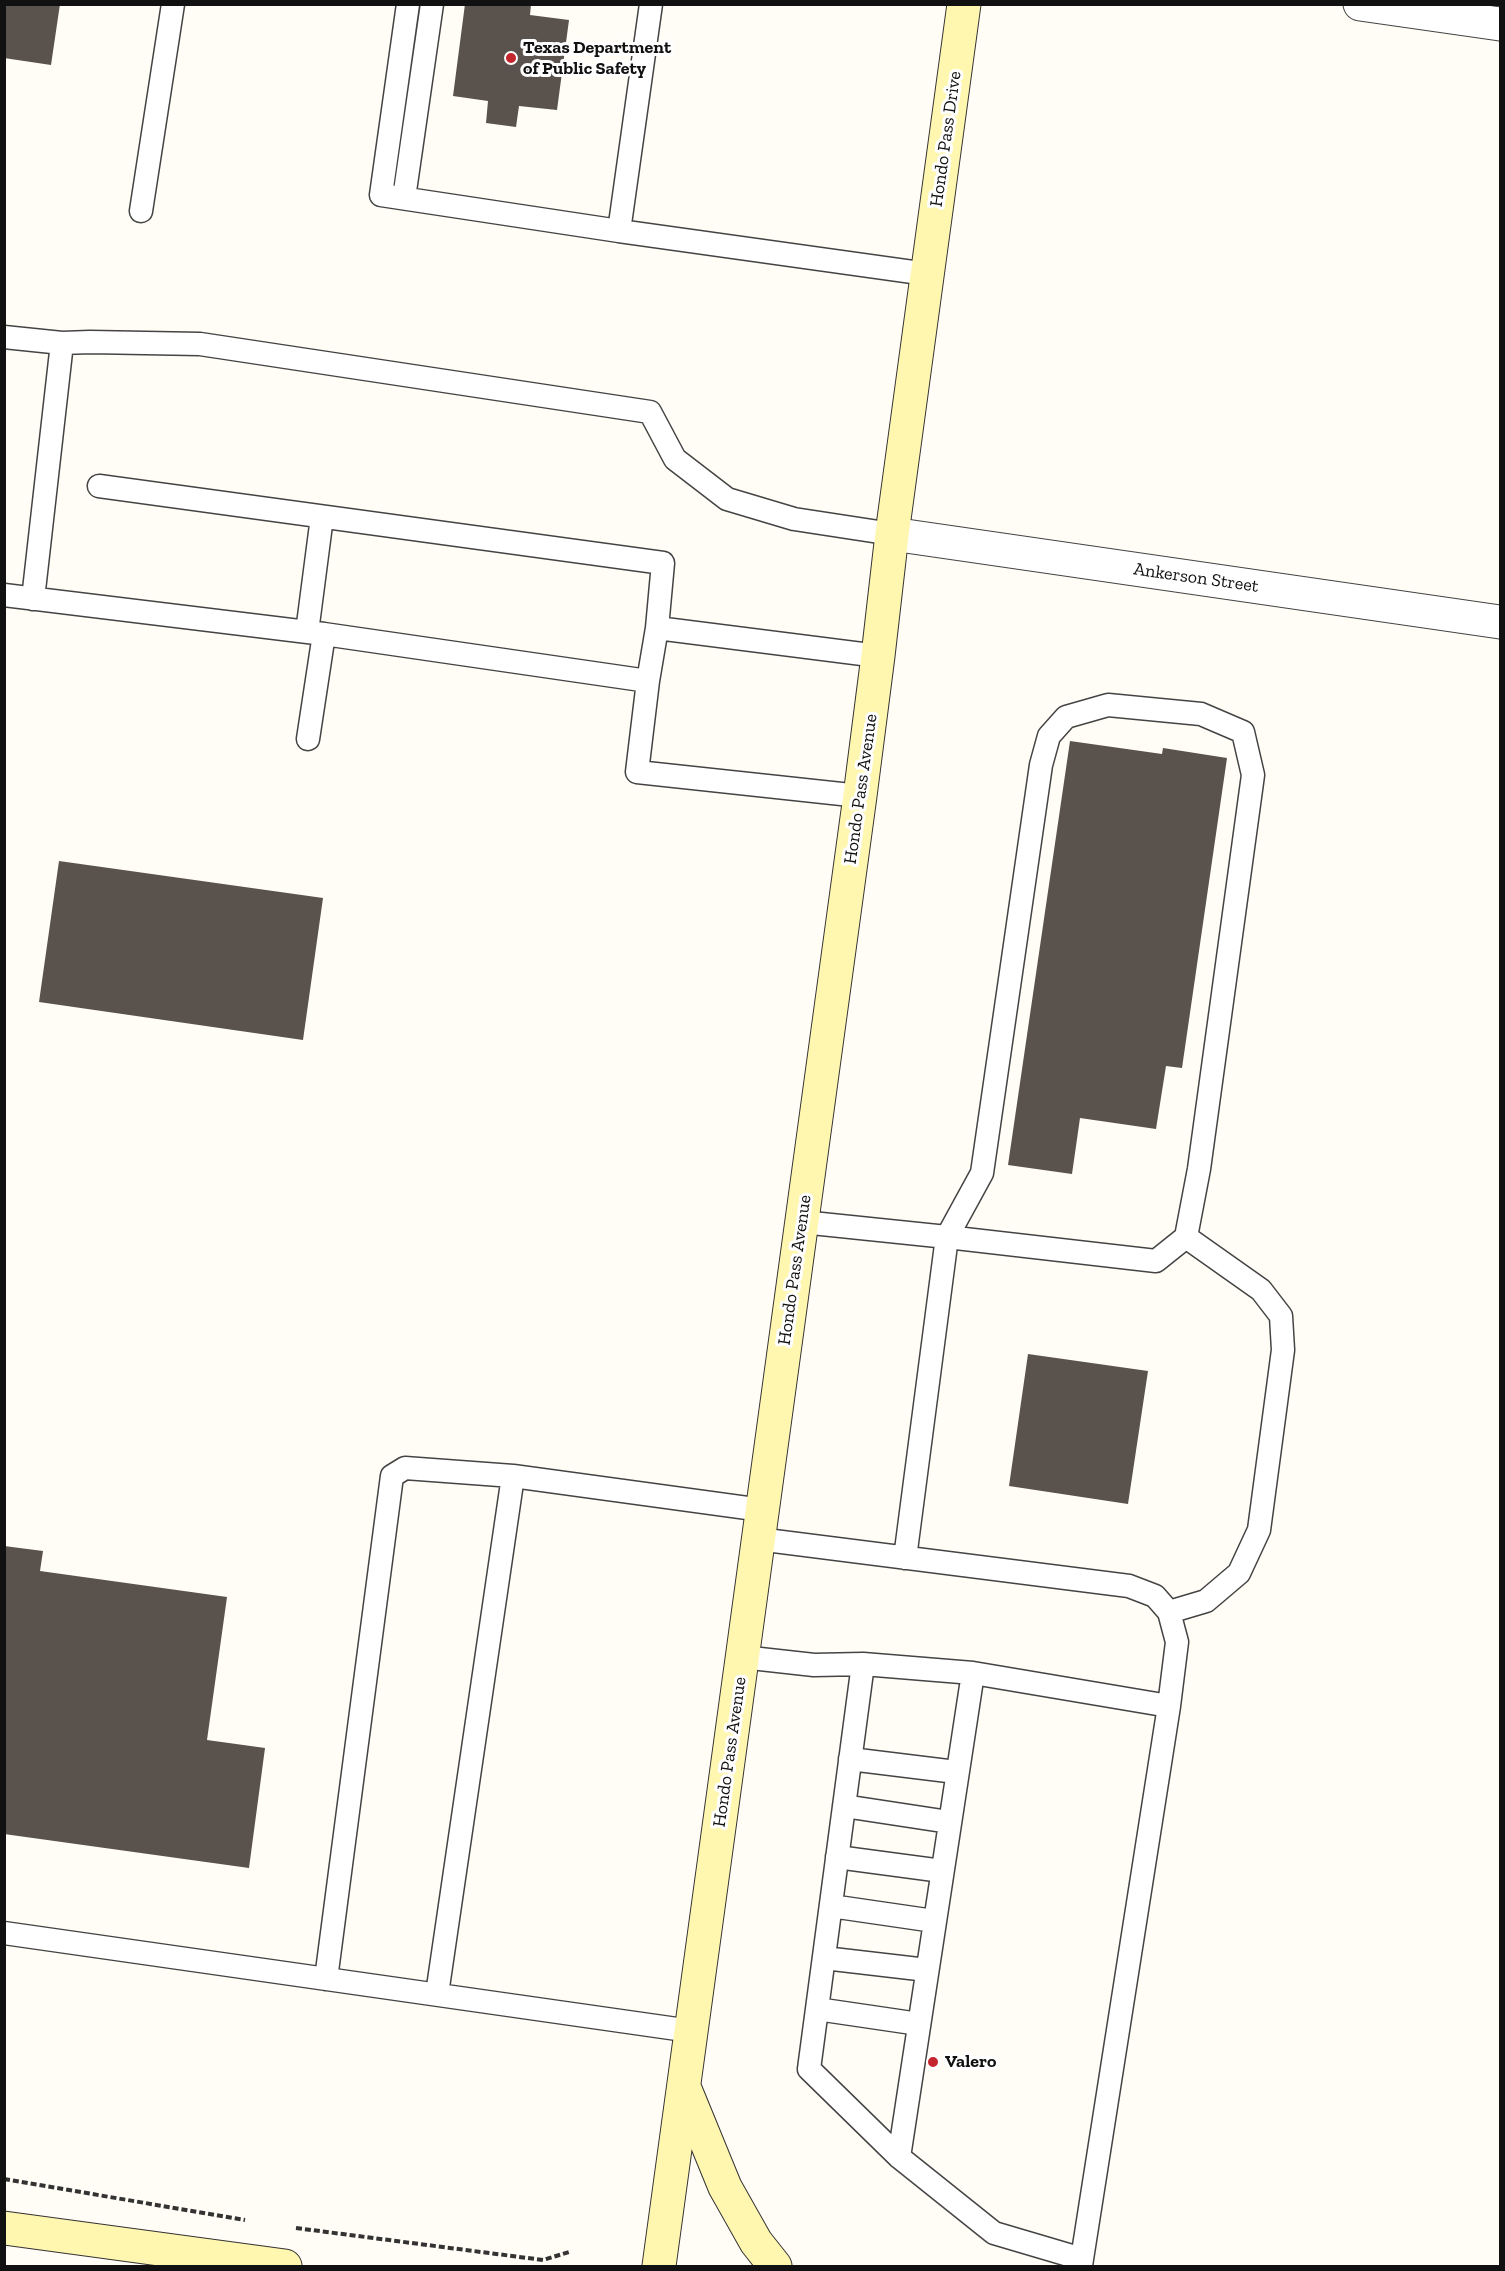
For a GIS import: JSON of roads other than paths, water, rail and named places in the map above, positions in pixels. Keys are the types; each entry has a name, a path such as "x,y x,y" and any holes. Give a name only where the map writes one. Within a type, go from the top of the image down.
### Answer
{"main road":[{"name":"Hondo Pass Drive","path":"927,274 964,4"},
{"name":"Hondo Pass Avenue","path":"659,2266 860,796 927,274"},
{"path":"684,2087 725,2187 756,2242 775,2266"},
{"path":"4,2228 285,2266"}],"street":[{"path":"1360,4 1500,24"},
{"name":"Ankerson Street","path":"892,534 1500,622"}],"lane":[{"path":"141,211 173,4"},
{"path":"408,4 381,195 927,274"},
{"path":"404,198 432,4"},
{"path":"619,231 651,4"},
{"path":"4,337 62,344 90,342 200,344 650,412 675,459 727,499 794,519 892,534"},
{"path":"33,599 62,344"},
{"path":"99,486 663,563 657,628 637,772 860,796"},
{"path":"308,739 322,517"},
{"path":"4,595 315,633 648,681"},
{"path":"657,628 878,656"},
{"path":"802,1222 946,1237 1156,1261 1186,1238 1199,1169 1252,775 1243,732 1201,714 1108,705 1066,717 1049,736 1041,765 982,1173 946,1237 904,1558"},
{"path":"1169,1612 1206,1601 1239,1573 1259,1530 1283,1350 1281,1316 1261,1290 1186,1238"},
{"path":"326,1979 392,1476 405,1468 513,1476 760,1525 904,1558 1129,1586 1155,1596 1169,1612 1177,1642 1169,1706 1081,2263 994,2233 899,2157 809,2069 862,1664"},
{"path":"437,1994 513,1476"},
{"path":"742,1657 814,1665 862,1664 973,1673 1169,1706"},
{"path":"899,2157 956,1772 973,1673"},
{"path":"850,1759 956,1772"},
{"path":"844,1806 949,1822"},
{"path":"837,1857 942,1871"},
{"path":"831,1906 934,1921"},
{"path":"4,1933 691,2031"},
{"path":"824,1958 927,1971"},
{"path":"817,2010 919,2024"}],"place":[{"name":"Texas Department of Public Safety","path":"511,58"},
{"name":"Valero","path":"933,2062"}]}
